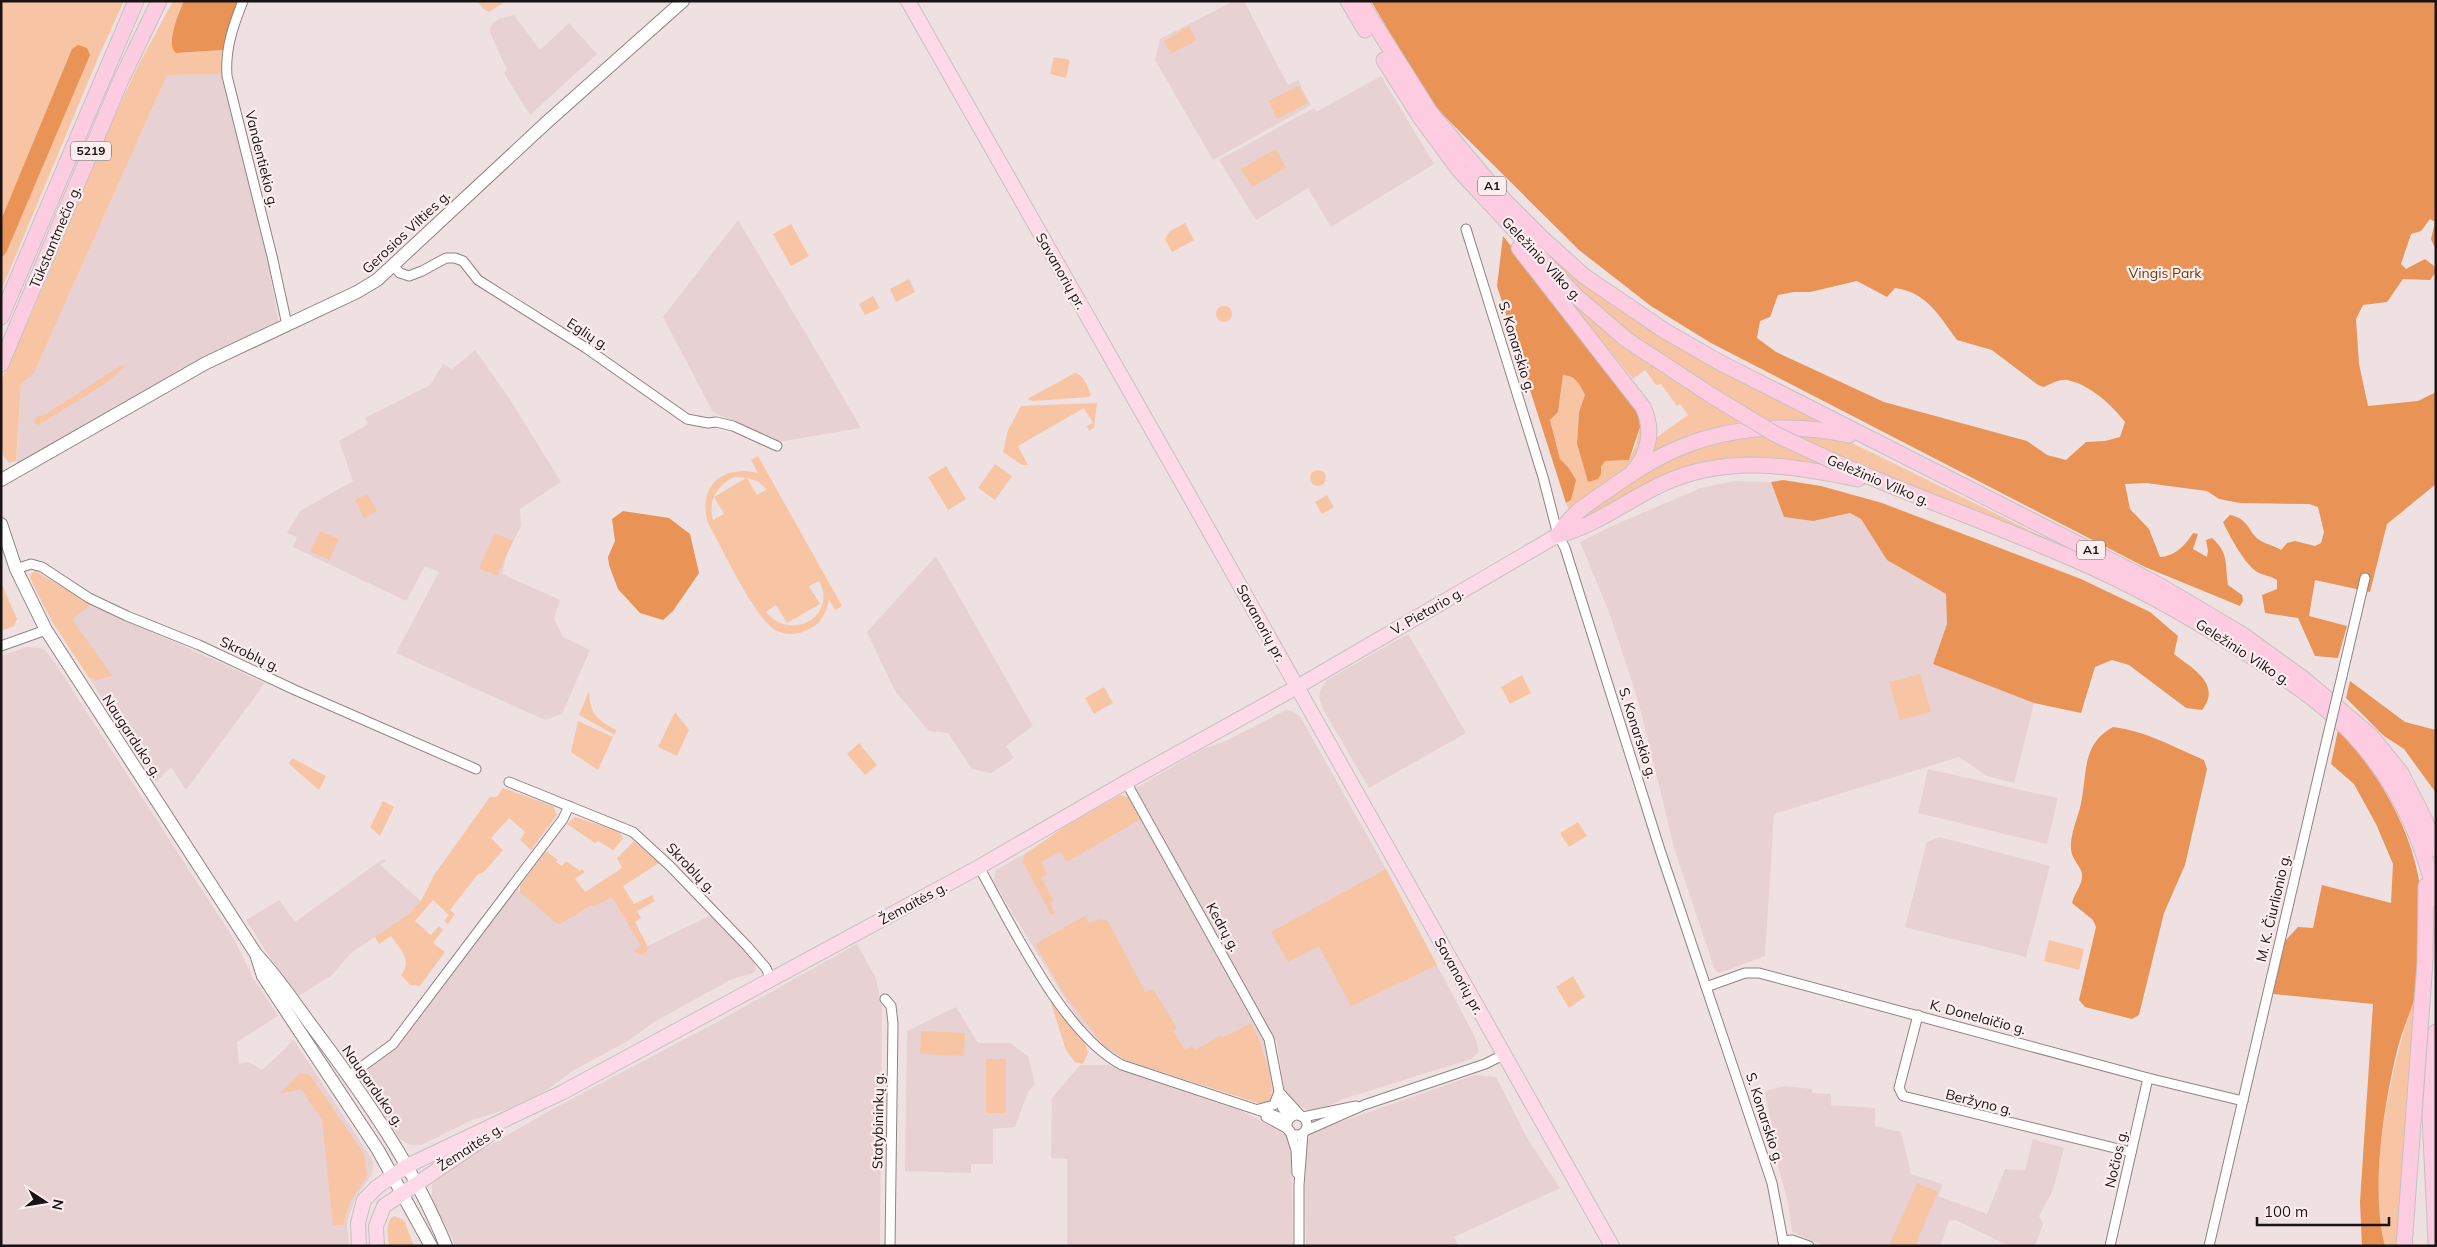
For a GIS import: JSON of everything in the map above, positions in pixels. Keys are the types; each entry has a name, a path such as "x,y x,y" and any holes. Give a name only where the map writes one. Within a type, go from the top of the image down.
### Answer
{"highway":[{"name":"Tūkstantmečio g.","path":"1,364 121,80 159,1"},
{"name":"Geležinio Vilko g.","path":"1348,1 1420,117 1459,170 1576,297 1627,340 1775,434 1886,484 2098,570 2186,615 2262,663 2326,709 2363,746 2397,794 2430,871 2436,899"},
{"name":"Geležinio Vilko g.","path":"1360,1 1392,54 1436,119 1503,199 1584,276 1665,331 1696,349 1867,439 2157,584 2216,618 2274,656 2351,718 2391,758 2414,796 2436,849"},
{"name":"Tūkstantmečio g.","path":"1,317 136,2"},
{"path":"1459,170 1643,406 1649,424 1648,443 1642,461 1632,473"},
{"path":"1558,535 1570,517 1632,473 1686,446 1747,431 1819,430 1867,439"},
{"path":"1558,535 1577,530 1680,476 1730,465 1780,465 1886,484"},
{"path":"2404,1246 2428,918 2426,878 2417,837"},
{"path":"2436,1032 2430,1116 2436,1242"}],"main road":[{"name":"Gerosios Vilties g.","path":"1,480 206,363 367,288 547,122 683,1"},
{"name":"Savanorių pr.","path":"908,1 1612,1246"},
{"name":"Naugarduko g.","path":"1,524 16,570 46,630 256,954 273,971 349,1076 407,1166 446,1246"},
{"name":"V. Pietario g.","path":"1297,687 1558,535"},
{"name":"Žemaitės g.","path":"359,1246 358,1223 364,1200 376,1187 407,1166 525,1112 979,867 1126,782 1297,687"},
{"name":"Naugarduko g.","path":"256,954 263,976 393,1175 432,1246"},
{"name":"Žemaitės g.","path":"377,1246 376,1226 380,1210 402,1192 525,1112"}],"street":[{"name":"Vandentiekio g.","path":"243,1 231,34 226,59 227,76 272,256 287,325"},
{"name":"S. Konarskio g.","path":"1466,229 1543,477 1558,535 1565,548 1660,850 1772,1182 1783,1243"},
{"name":"Eglių g.","path":"393,266 400,273 409,276 446,258 455,258 462,261 478,280 495,292 586,348 687,419 733,426 777,446"},
{"name":"Skroblų g.","path":"16,570 31,564 42,567 89,598 127,616 199,645 295,690 476,769"},
{"name":"M. K. Čiurlionio g.","path":"2209,1246 2365,578"},
{"path":"1,646 46,630"},
{"name":"Skroblų g.","path":"508,782 624,827 643,839 752,952 766,968 771,979"},
{"name":"Kedrų g.","path":"1126,782 1269,1039 1282,1107 1296,1150 1300,1185"},
{"path":"349,1076 393,1044 563,819 570,806"},
{"path":"979,867 1032,961 1066,1012 1091,1044 1106,1056 1122,1065 1227,1100 1289,1124 1297,1135 1364,1105 1485,1064 1503,1055"},
{"name":"K. Donelaičio g.","path":"1706,987 1745,973 1759,973 2148,1078 2242,1101"},
{"name":"Statybininkų g.","path":"885,999 892,1006 893,1023 890,1246"},
{"name":"Beržyno g.","path":"1918,1015 1899,1088 1903,1096 2131,1152"},
{"name":"Nočios g.","path":"2110,1246 2148,1078"},
{"path":"1252,1110 1271,1107 1276,1102 1279,1092 1307,1122 1304,1132 1300,1185 1299,1246"},
{"path":"1289,1124 1295,1115 1302,1116 1364,1105"},
{"path":"1783,1243 1792,1240 1809,1246"}],"shaded area":[{"path":"1,1 124,1 101,51 1,291"},
{"path":"173,1 184,1 180,10 173,51 177,53 223,50 223,74 167,75 34,373 21,384 16,461 9,463 3,455 1,437 1,381 35,306 110,126 137,68"},
{"path":"478,1 506,1 489,12 482,8"},
{"path":"1234,1 1244,1 1288,85 1298,80 1311,105 1213,160 1155,60 1160,39"},
{"path":"514,15 540,50 569,23 597,54 530,115 504,73 507,70 489,30 493,23 499,19"},
{"path":"1189,26 1196,40 1171,54 1164,41"},
{"path":"1054,57 1070,60 1066,78 1050,74"},
{"path":"223,74 268,263 279,325 16,467 21,384 34,373 167,75"},
{"path":"1381,76 1434,164 1331,227 1308,188 1256,220 1219,160 1314,108 1316,112"},
{"path":"1299,86 1308,103 1277,119 1268,101"},
{"path":"1445,144 1559,260 1827,424 1770,423 1728,400 1637,339 1575,288"},
{"path":"1276,149 1286,168 1252,187 1241,169"},
{"path":"738,220 861,428 778,442 713,412 663,317"},
{"path":"1185,223 1194,240 1172,252 1165,239 1170,231"},
{"path":"791,224 809,256 791,266 773,234"},
{"path":"909,279 915,292 896,302 890,289"},
{"path":"1563,292 1636,353 1684,387 1739,420 1738,423 1744,426 1673,443 1649,454 1653,440 1688,415 1680,404 1677,406 1661,384 1656,385 1645,370 1633,379 1602,341 1596,339 1562,294"},
{"path":"873,296 880,308 865,315 859,304"},
{"path":"1224,306 1230,308 1232,314 1230,320 1224,322 1218,320 1216,314 1218,308"},
{"path":"475,350 509,398 561,482 520,509 521,526 507,554 502,574 560,600 554,618 563,637 590,650 562,714 545,720 396,653 439,572 425,566 406,601 293,547 297,537 287,533 300,511 353,481 339,441 368,424 365,418 430,385 443,364 452,369"},
{"path":"122,365 125,367 106,383 39,425 34,423 36,417 44,415"},
{"path":"1075,373 1085,381 1091,394 1089,397 1033,401 1027,399"},
{"path":"1563,375 1577,381 1585,395 1579,412 1577,444 1588,482 1598,478 1605,461 1629,460 1636,445 1642,418 1643,438 1634,462 1569,509 1566,503 1571,500 1568,467 1560,459 1550,420 1558,412"},
{"path":"1097,403 1094,428 1089,431 1087,426 1093,423 1084,408 1018,446 1028,465 1022,465 1003,452 1008,430 1021,406"},
{"path":"1792,434 1844,439 2084,557 1846,459"},
{"path":"1761,436 1835,467 1766,457 1707,462 1576,525 1575,522 1619,490 1662,464 1707,446"},
{"path":"758,456 842,606 835,610 829,599 824,614 815,626 794,634 775,630 758,612 708,523 706,499 709,489 723,475 745,471 758,473 751,460","holes":["734,477 746,478 714,497 722,485","747,478 757,481 767,489 757,495","714,497 724,514 713,520 712,507","819,581 823,593 822,605 817,614 809,621 799,625 788,625 777,621 766,612 776,605 787,623 820,604 809,586"]},
{"path":"995,464 1012,476 995,500 978,488"},
{"path":"946,466 966,499 948,510 928,477"},
{"path":"1318,470 1324,472 1326,478 1324,484 1318,486 1312,484 1310,478 1312,472"},
{"path":"1734,481 1771,482 1784,517 1813,521 1850,513 1861,519 1887,560 1946,594 1947,624 1933,664 2034,703 2014,783 1987,776 1959,757 1774,814 1765,956 1719,973 1715,970 1675,851 1638,700 1609,612 1580,542 1612,526 1701,488"},
{"path":"367,494 377,511 364,518 355,500"},
{"path":"1327,495 1334,507 1322,514 1315,502"},
{"path":"320,531 339,539 329,560 310,552"},
{"path":"495,533 513,541 497,576 479,568"},
{"path":"936,556 1033,726 1006,746 1014,758 991,773 972,769 948,733 929,731 895,691 867,632"},
{"path":"35,571 88,603 265,683 186,790 171,767 156,782 44,607 30,578 31,574"},
{"path":"35,571 92,604 72,619 112,676 96,680 89,678 53,623 30,578 31,574"},
{"path":"1,582 17,619 14,626 1,631"},
{"path":"1408,634 1466,733 1369,788 1323,709 1319,697 1321,689 1327,680"},
{"path":"27,647 45,650 55,663 235,941 253,978 278,1016 237,1042 239,1064 249,1062 262,1070 293,1039 370,1156 373,1162 372,1175 357,1195 347,1221 349,1246 1,1246 1,656"},
{"path":"1920,674 1931,712 1900,720 1889,682"},
{"path":"1522,675 1531,693 1510,704 1501,687"},
{"path":"1104,687 1113,703 1094,714 1085,698"},
{"path":"589,691 595,715 616,730 615,735 579,715"},
{"path":"1286,710 1300,716 1386,869 1475,1037 1479,1052 1471,1059 1343,1099 1320,1110 1310,1112 1290,1100 1284,1088 1277,1043 1136,788 1203,749 1224,742"},
{"path":"675,712 689,730 677,756 658,747"},
{"path":"578,721 613,737 598,770 571,752"},
{"path":"859,743 877,765 865,775 847,754"},
{"path":"292,758 326,776 319,790 289,764"},
{"path":"1928,769 2058,798 2047,844 1918,813"},
{"path":"503,788 553,806 557,815 531,850 520,840 525,832 509,818 491,838 503,850 484,872 478,874 450,910 455,914 448,924 444,921 449,915 433,900 415,921 431,935 439,926 443,930 433,943 445,952 420,986 410,985 401,975 406,964 404,955 398,945 391,936 379,944 375,937 409,914 421,901 434,875 490,797 497,797"},
{"path":"1121,795 1128,797 1131,802 1264,1042 1275,1094 1273,1101 1265,1105 1127,1061 1104,1046 1078,1020 993,881 996,870 1040,845 1067,825"},
{"path":"1121,795 1128,797 1141,819 1067,862 1060,852 1041,862 1047,874 1041,878 1054,901 1050,903 1055,913 1051,915 1023,862 1024,855 1067,825"},
{"path":"383,801 394,807 380,836 370,827"},
{"path":"575,817 619,831 623,839 613,850 598,841 595,843 567,824"},
{"path":"1578,822 1587,836 1569,847 1560,833"},
{"path":"1940,837 2050,866 2026,957 1905,927 1927,842"},
{"path":"634,841 659,863 623,886 634,904 652,895 655,901 637,911 641,918 635,922 649,949 642,955 634,951 641,946 612,897 593,907 592,905 560,924 555,922 520,892 520,886 546,851 558,860 556,862 562,866 566,861 580,871 582,869 585,872 575,879 585,892 622,868 617,858"},
{"path":"383,859 386,861 380,865 421,901 409,914 351,953 332,975 296,998 246,920 279,900 295,922"},
{"path":"1386,869 1437,965 1351,1006 1319,946 1288,962 1271,932"},
{"path":"516,888 555,922 613,894 645,947 712,915 755,962 756,970 753,973 730,980 654,1022 628,1041 574,1070 547,1090 517,1106 472,1120 421,1145 410,1145 400,1139 361,1079 361,1075 396,1045"},
{"path":"1085,916 1089,923 1100,919 1108,921 1145,992 1153,989 1177,1028 1173,1030 1185,1050 1192,1046 1195,1050 1221,1035 1223,1038 1251,1023 1270,1075 1271,1097 1268,1105 1127,1061 1104,1046 1064,994 1035,944"},
{"path":"2049,940 2084,949 2079,970 2044,961"},
{"path":"857,944 876,978 882,1007 880,1246 456,1246 432,1200 432,1185 438,1175 549,1111 717,1022"},
{"path":"1573,976 1585,997 1569,1008 1556,987"},
{"path":"2418,988 2399,1246 2385,1246 2380,1217 2378,1185 2380,1151 2391,1081 2399,1047"},
{"path":"1052,999 1085,1043 1088,1053 1083,1064 1075,1062 1066,1050 1050,1000"},
{"path":"956,1007 978,1043 1010,1043 1028,1056 1035,1084 1028,1092 1015,1127 993,1129 993,1164 971,1164 971,1173 905,1171 907,1031"},
{"path":"921,1031 965,1033 964,1056 920,1054"},
{"path":"986,1059 1006,1059 1006,1113 986,1113"},
{"path":"1080,1065 1108,1065 1203,1097 1240,1110 1288,1136 1291,1152 1293,1246 1067,1246 1067,1159 1051,1158 1052,1098"},
{"path":"300,1073 310,1075 364,1154 367,1176 350,1202 343,1225 333,1225 322,1120 301,1089 279,1094"},
{"path":"1475,1075 1496,1077 1527,1138 1560,1188 1454,1237 1458,1246 1306,1246 1305,1158 1306,1145 1311,1134"},
{"path":"1784,1086 1812,1089 1812,1093 1831,1094 1831,1105 1875,1108 1875,1126 1901,1132 1911,1174 1943,1184 1938,1196 1987,1214 2005,1169 2025,1170 2033,1139 2064,1148 2053,1190 2039,1216 2043,1224 2035,1246 2009,1246 1956,1220 1949,1221 1940,1246 1825,1246 1792,1232 1788,1202 1768,1131 1771,1123 1765,1091"},
{"path":"1917,1183 1938,1192 1915,1246 1889,1246"},
{"path":"394,1216 404,1220 414,1246 389,1246 388,1225"}],"green space":[{"path":"184,1 239,1 223,50 176,53 173,49 172,36"},
{"name":"Vingis Park","path":"1371,1 2436,1 2436,246 2434,246 2431,239 2435,222 2430,219 2421,231 2411,234 2401,264 2406,269 2425,259 2434,266 2436,272 2430,280 2403,279 2387,302 2363,305 2356,319 2359,364 2368,406 2418,401 2436,392 2436,484 2387,524 2370,592 2315,580 2309,616 2347,626 2338,658 2315,656 2298,618 2265,613 2262,595 2277,589 2277,580 2254,570 2238,550 2223,522 2230,515 2237,517 2245,523 2258,539 2281,550 2287,543 2295,541 2315,546 2321,543 2324,532 2318,507 2309,504 2240,503 2219,499 2207,491 2146,483 2125,484 2130,509 2149,529 2160,557 2170,555 2179,550 2193,533 2198,534 2193,549 2207,557 2206,540 2212,538 2224,554 2228,585 2242,595 2243,601 2240,606 2145,567 1711,343 1651,306 1579,250 1433,105","holes":["1857,281 1887,297 1895,288 1916,294 1931,306 1957,340 1992,350 2038,385 2044,387 2058,381 2067,380 2091,390 2113,408 2125,422 2120,437 2105,441 2086,442 2066,460 2047,455 2027,441 1884,402 1776,352 1757,338 1760,321 1770,317 1778,295 1810,292"]},
{"path":"78,45 87,48 90,55 6,253 2,257 1,220 72,49"},
{"path":"1503,236 1637,406 1640,427 1629,460 1605,461 1601,467 1601,474 1598,479 1588,482 1577,444 1579,412 1585,395 1577,381 1563,375 1558,412 1550,420 1560,459 1568,467 1576,480 1571,500 1566,503 1497,286"},
{"path":"1783,480 1821,486 1882,503 2081,579 2150,612 2178,636 2174,654 2203,678 2209,692 2207,701 2202,710 2186,708 2129,665 2112,660 2095,667 2081,713 2034,703 1933,664 1947,624 1946,594 1887,560 1861,519 1850,513 1813,521 1784,517 1771,482"},
{"path":"623,511 669,518 690,534 699,573 673,611 663,620 640,613 618,589 609,565 608,557 615,541 612,519"},
{"path":"2350,681 2405,722 2436,730 2436,793 2404,749 2384,736 2346,698"},
{"path":"2113,727 2137,732 2171,745 2204,760 2207,769 2185,865 2164,913 2139,1015 2132,1019 2085,1007 2079,1000 2096,927 2093,920 2072,903 2081,882 2082,874 2071,850 2071,839 2080,808 2087,762 2095,743 2102,734"},
{"path":"2338,730 2370,769 2384,790 2407,837 2415,861 2420,886 2422,916 2419,980 2393,1069 2381,1146 2379,1199 2385,1246 2362,1246 2360,1202 2373,1004 2273,994 2285,941 2298,927 2313,928 2322,885 2391,903 2393,864 2376,824 2354,784 2331,764"}]}
